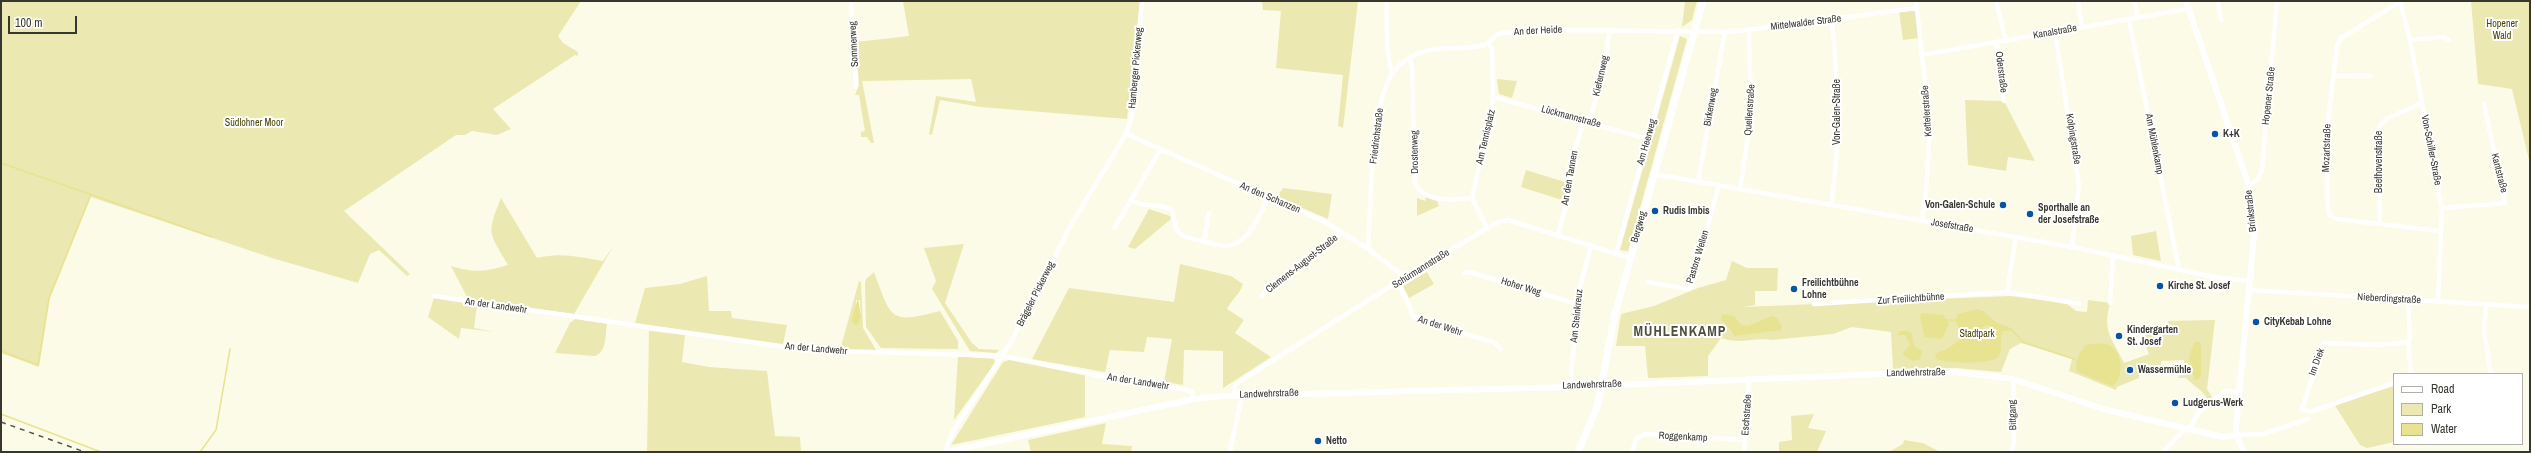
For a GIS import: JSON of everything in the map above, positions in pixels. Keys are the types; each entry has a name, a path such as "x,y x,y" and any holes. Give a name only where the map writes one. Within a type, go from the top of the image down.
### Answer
{"main road":[{"name":"Bergweg","path":"1578,452 1598,407 1611,330 1703,1"}],"street":[{"name":"Sommerweg","path":"851,1 856,88"},
{"name":"Hamberger Pickerweg","path":"1126,134 1132,116 1142,1"},
{"name":"Kettelerstraße","path":"1916,1 1930,127 1926,191 1922,221"},
{"name":"Oderstraße","path":"1996,1 2006,41"},
{"path":"2078,1 2082,27"},
{"path":"2135,1 2137,18"},
{"name":"Brinkstraße","path":"2186,1 2249,186 2254,225 2236,435 2244,452"},
{"path":"2218,1 2221,20"},
{"name":"Hopener Straße","path":"2249,186 2258,179 2262,170 2277,1"},
{"path":"1387,2 1389,56 1391,68 1394,72"},
{"name":"Von-Schiller-Straße","path":"2400,2 2410,40 2442,208 2438,302"},
{"name":"Mozartstraße","path":"2400,2 2341,38 2337,46 2326,153 2330,215 2336,219 2442,231"},
{"name":"Mittelwalder Straße","path":"1694,32 1749,30 1917,8"},
{"name":"Kanalstraße","path":"1922,55 2188,9"},
{"name":"Am Mühlenkamp","path":"2129,19 2179,269"},
{"name":"Von-Galen-Straße","path":"1831,205 1836,172 1839,114 1832,20"},
{"name":"An der Heide","path":"1394,72 1410,58 1431,48 1488,43 1495,35 1500,33 1564,30 1678,30 1694,32"},
{"name":"Kiefernweg","path":"1589,122 1602,79 1610,30"},
{"name":"Am Heerweg","path":"1616,254 1678,30"},
{"name":"Quellenstraße","path":"1740,189 1751,117 1752,80 1749,30"},
{"name":"Birkenweg","path":"1698,182 1725,32"},
{"name":"Kolpingstraße","path":"2056,32 2079,185 2072,246"},
{"path":"2410,40 2443,37 2449,40"},
{"name":"Am Tennisplatz","path":"1472,198 1494,98 1492,48 1488,43"},
{"name":"Oderstraße","path":"1997,43 2004,101"},
{"name":"Drostenweg","path":"1410,58 1412,68 1415,183 1422,192 1443,200 1472,198"},
{"name":"Friedrichstraße","path":"1368,249 1379,112 1386,88 1394,72"},
{"path":"2333,76 2370,76"},
{"name":"Lückmannstraße","path":"1494,98 1584,120 1648,139"},
{"name":"Beethovenstraße","path":"2380,224 2379,127 2386,118 2422,103"},
{"name":"Kantstraße","path":"2442,208 2505,203 2484,104"},
{"name":"An den Tannen","path":"1558,235 1570,191 1574,154 1584,120"},
{"name":"An den Schanzen","path":"1126,134 1318,219 1368,249 1405,277"},
{"name":"Brägeler Pickerweg","path":"946,452 952,433 1003,356 1072,223 1126,134"},
{"path":"1115,227 1160,150"},
{"name":"Josefstraße","path":"1654,174 2072,246 2214,277 2249,281"},
{"name":"Pastors Wellen","path":"1647,282 1688,289 1691,287 1719,185"},
{"path":"1131,200 1146,206 1168,207 1172,210 1173,226 1186,238 1223,245 1232,244 1256,226 1268,196"},
{"path":"1472,198 1487,228"},
{"path":"1204,242 1209,213"},
{"name":"Schürmannstraße","path":"1230,452 1239,395 1236,386 1242,380 1398,283 1405,277 1498,222 1508,220 1630,258"},
{"name":"Clemens-August-Straße","path":"1262,296 1266,291 1342,233"},
{"path":"2007,292 2016,237"},
{"name":"Am Steinkreuz","path":"1570,387 1577,304 1580,286 1591,246"},
{"path":"2110,303 2113,255"},
{"name":"Hoher Weg","path":"1464,273 1469,272 1577,304"},
{"name":"An der Wehr","path":"1398,283 1410,307 1412,316 1426,323 1493,342 1501,349"},
{"name":"Nieberdingstraße","path":"2249,290 2530,307"},
{"name":"Zur Freilichtbühne","path":"1814,304 2007,292 2068,300 2080,304"},
{"name":"An der Landwehr","path":"434,296 804,350 1003,356 1100,376 1192,392 1194,399"},
{"path":"2408,300 2410,338 2408,342 2411,373"},
{"path":"2486,304 2484,331 2491,373"},
{"name":"Im Diek","path":"2393,383 2310,412 2302,409 2324,343 2380,345 2408,342"},
{"name":"Landwehrstraße","path":"946,452 1194,399 1239,395 1570,387 1749,378 1930,372 1956,372 2013,379 2107,410 2223,437 2236,435"},
{"name":"Eschstraße","path":"1744,452 1749,378"},
{"name":"Bittgang","path":"2012,452 2013,379"},
{"path":"2163,452 2187,428 2199,412 2224,391 2239,392"},
{"path":"2236,435 2263,434 2308,418"},
{"name":"Roggenkamp","path":"1632,452 1636,439 1645,434 1745,440"}],"green space":[{"name":"Südlohner Moor","path":"1,1 581,1 558,36 563,43 578,52 578,56 575,55 493,109 511,129 497,135 472,131 465,135 456,135 344,211 410,274 407,276 379,250 370,254 358,283 272,258 91,197 50,298 39,367 1,353"},
{"path":"903,1 1140,1 1127,119 981,107 940,100 932,135 929,134 936,96 976,102 971,79 862,81 874,143 871,143 867,137 861,137 861,132 865,131 859,95 855,95 859,85 856,42 909,36"},
{"path":"1262,1 1358,1 1343,128 1338,126 1343,75 1276,68 1281,11 1263,10"},
{"path":"1685,1 1697,1 1692,20 1682,27"},
{"name":"Hopener Wald","path":"2471,1 2530,1 2530,164 2512,89 2478,84"},
{"path":"1917,8 1919,38 1903,40 1899,11"},
{"path":"1680,36 1687,39 1628,251 1620,250"},
{"path":"1497,79 1517,81 1512,98 1499,94"},
{"path":"1965,100 2004,101 2035,161 2008,157 2006,171 1968,165"},
{"path":"1526,170 1568,183 1565,201 1521,187"},
{"path":"1283,188 1332,194 1328,219 1277,197"},
{"path":"1426,197 1437,201 1439,206 1417,216 1417,198 1425,201"},
{"path":"501,198 537,258 562,255 603,261 614,245 574,314 468,299 451,266 466,270 479,271 508,265 493,239 492,233 493,219"},
{"path":"1149,209 1170,216 1171,219 1135,249 1128,247"},
{"path":"2156,231 2161,261 2133,255 2131,236"},
{"path":"964,244 945,303 972,343 979,349 999,350 996,353 970,351 932,289 936,281 924,248"},
{"name":"Stadtpark","path":"1732,261 1747,268 1778,268 1777,291 1755,291 1755,305 1744,307 2010,296 2066,303 2076,311 2087,312 2088,300 2110,303 2107,321 2108,328 2112,340 2124,363 2149,354 2142,335 2155,328 2167,327 2168,321 2215,320 2207,389 2212,397 2208,401 2201,391 2186,378 2178,378 2184,368 2184,360 2161,361 2161,365 2156,365 2156,367 2139,368 2139,378 2117,387 2116,390 2069,371 2072,359 2021,343 2010,349 2001,372 1956,368 1893,369 1891,332 1852,327 1833,334 1772,340 1759,339 1735,341 1721,338 1708,356 1708,376 1648,378 1645,346 1616,346 1621,314 1654,306 1698,288 1726,280"},
{"path":"1180,264 1231,276 1243,284 1240,291 1227,309 1244,320 1235,333 1271,357 1223,388 1223,351 1184,350 1183,385 1164,382 1172,339 1147,337 1144,352 1110,350 1105,372 1032,359 1069,288 1174,302"},
{"path":"874,272 889,309 901,317 911,317 940,311 958,341 958,349 881,348 866,327 865,284 866,279"},
{"path":"1427,272 1434,284 1409,298 1403,286"},
{"path":"707,276 709,311 731,311 732,318 787,325 783,344 635,323 645,288 680,284"},
{"path":"859,281 861,282 863,328 876,350 840,350","holes":["856,300 860,300 861,316 851,321 856,308"]},
{"path":"434,298 477,305 474,328 495,332 461,328 459,339 428,317"},
{"path":"575,319 607,324 604,347 599,354 595,356 555,353 570,323"},
{"path":"649,331 685,335 682,362 709,367 767,371 775,436 800,437 801,452 647,452"},
{"path":"958,356 994,359 995,363 954,420"},
{"path":"1009,360 1085,375 1085,417 951,445 1003,362"},
{"path":"2393,386 2393,442 2367,448 2360,445 2334,404"},
{"path":"1814,414 1808,428 1826,431 1817,452 1779,452 1779,442 1792,440 1791,416"},
{"path":"1106,423 1102,444 1132,446 1131,452 1031,452 1028,440"},
{"path":"1904,440 1923,443 1940,452 1889,452 1903,444"}],"water":[{"path":"858,298 861,316 858,324 855,325 851,321"},
{"path":"1977,309 1983,311 1997,323 2011,328 2010,331 2003,331 2001,338 2001,351 1997,358 1976,362 1956,362 1935,358 1936,353 1947,349 1961,339 1962,334 1955,320 1958,314","holes":["1987,325 1993,327 1996,334 1984,333 1983,327"]},
{"path":"1922,313 1944,315 1949,324 1942,339 1924,337 1920,315"},
{"path":"1722,314 1734,316 1741,325 1748,326 1772,316 1777,318 1782,326 1781,330 1734,336 1731,330 1721,319"},
{"path":"1900,331 1908,331 1912,334 1914,346 1922,351 1920,359 1913,361 1904,356 1903,353 1910,345 1905,335 1897,335"},
{"path":"2199,341 2201,345 2201,375 2199,379 2194,380 2189,357 2194,343"},
{"path":"2108,344 2116,351 2118,355 2121,367 2120,373 2116,383 2112,386 2077,372 2076,365 2082,350 2086,345"}],"waterway":[{"path":"1,163 212,237"},
{"path":"1,351 38,365 49,298 91,194"},
{"path":"1947,320 1955,320"},
{"path":"2011,329 2023,342 2074,359"},
{"path":"200,452 216,430 230,349"},
{"path":"1,414 101,452"}],"railway":[{"path":"1,422 85,452"}],"place":[{"name":"K+K","path":"2215,134"},
{"name":"Von-Galen-Schule","path":"2003,205"},
{"name":"Rudis Imbis","path":"1655,211"},
{"name":"Sporthalle an der Josefstraße","path":"2030,214"},
{"name":"Kirche St. Josef","path":"2160,286"},
{"name":"Freilichtbühne Lohne","path":"1794,289"},
{"name":"CityKebab Lohne","path":"2256,322"},
{"name":"Kindergarten St. Josef","path":"2119,336"},
{"name":"Wassermühle","path":"2130,370"},
{"name":"Ludgerus-Werk","path":"2175,403"},
{"name":"Netto","path":"1318,441"}],"district":[{"name":"MÜHLENKAMP","path":"1680,332"}]}
